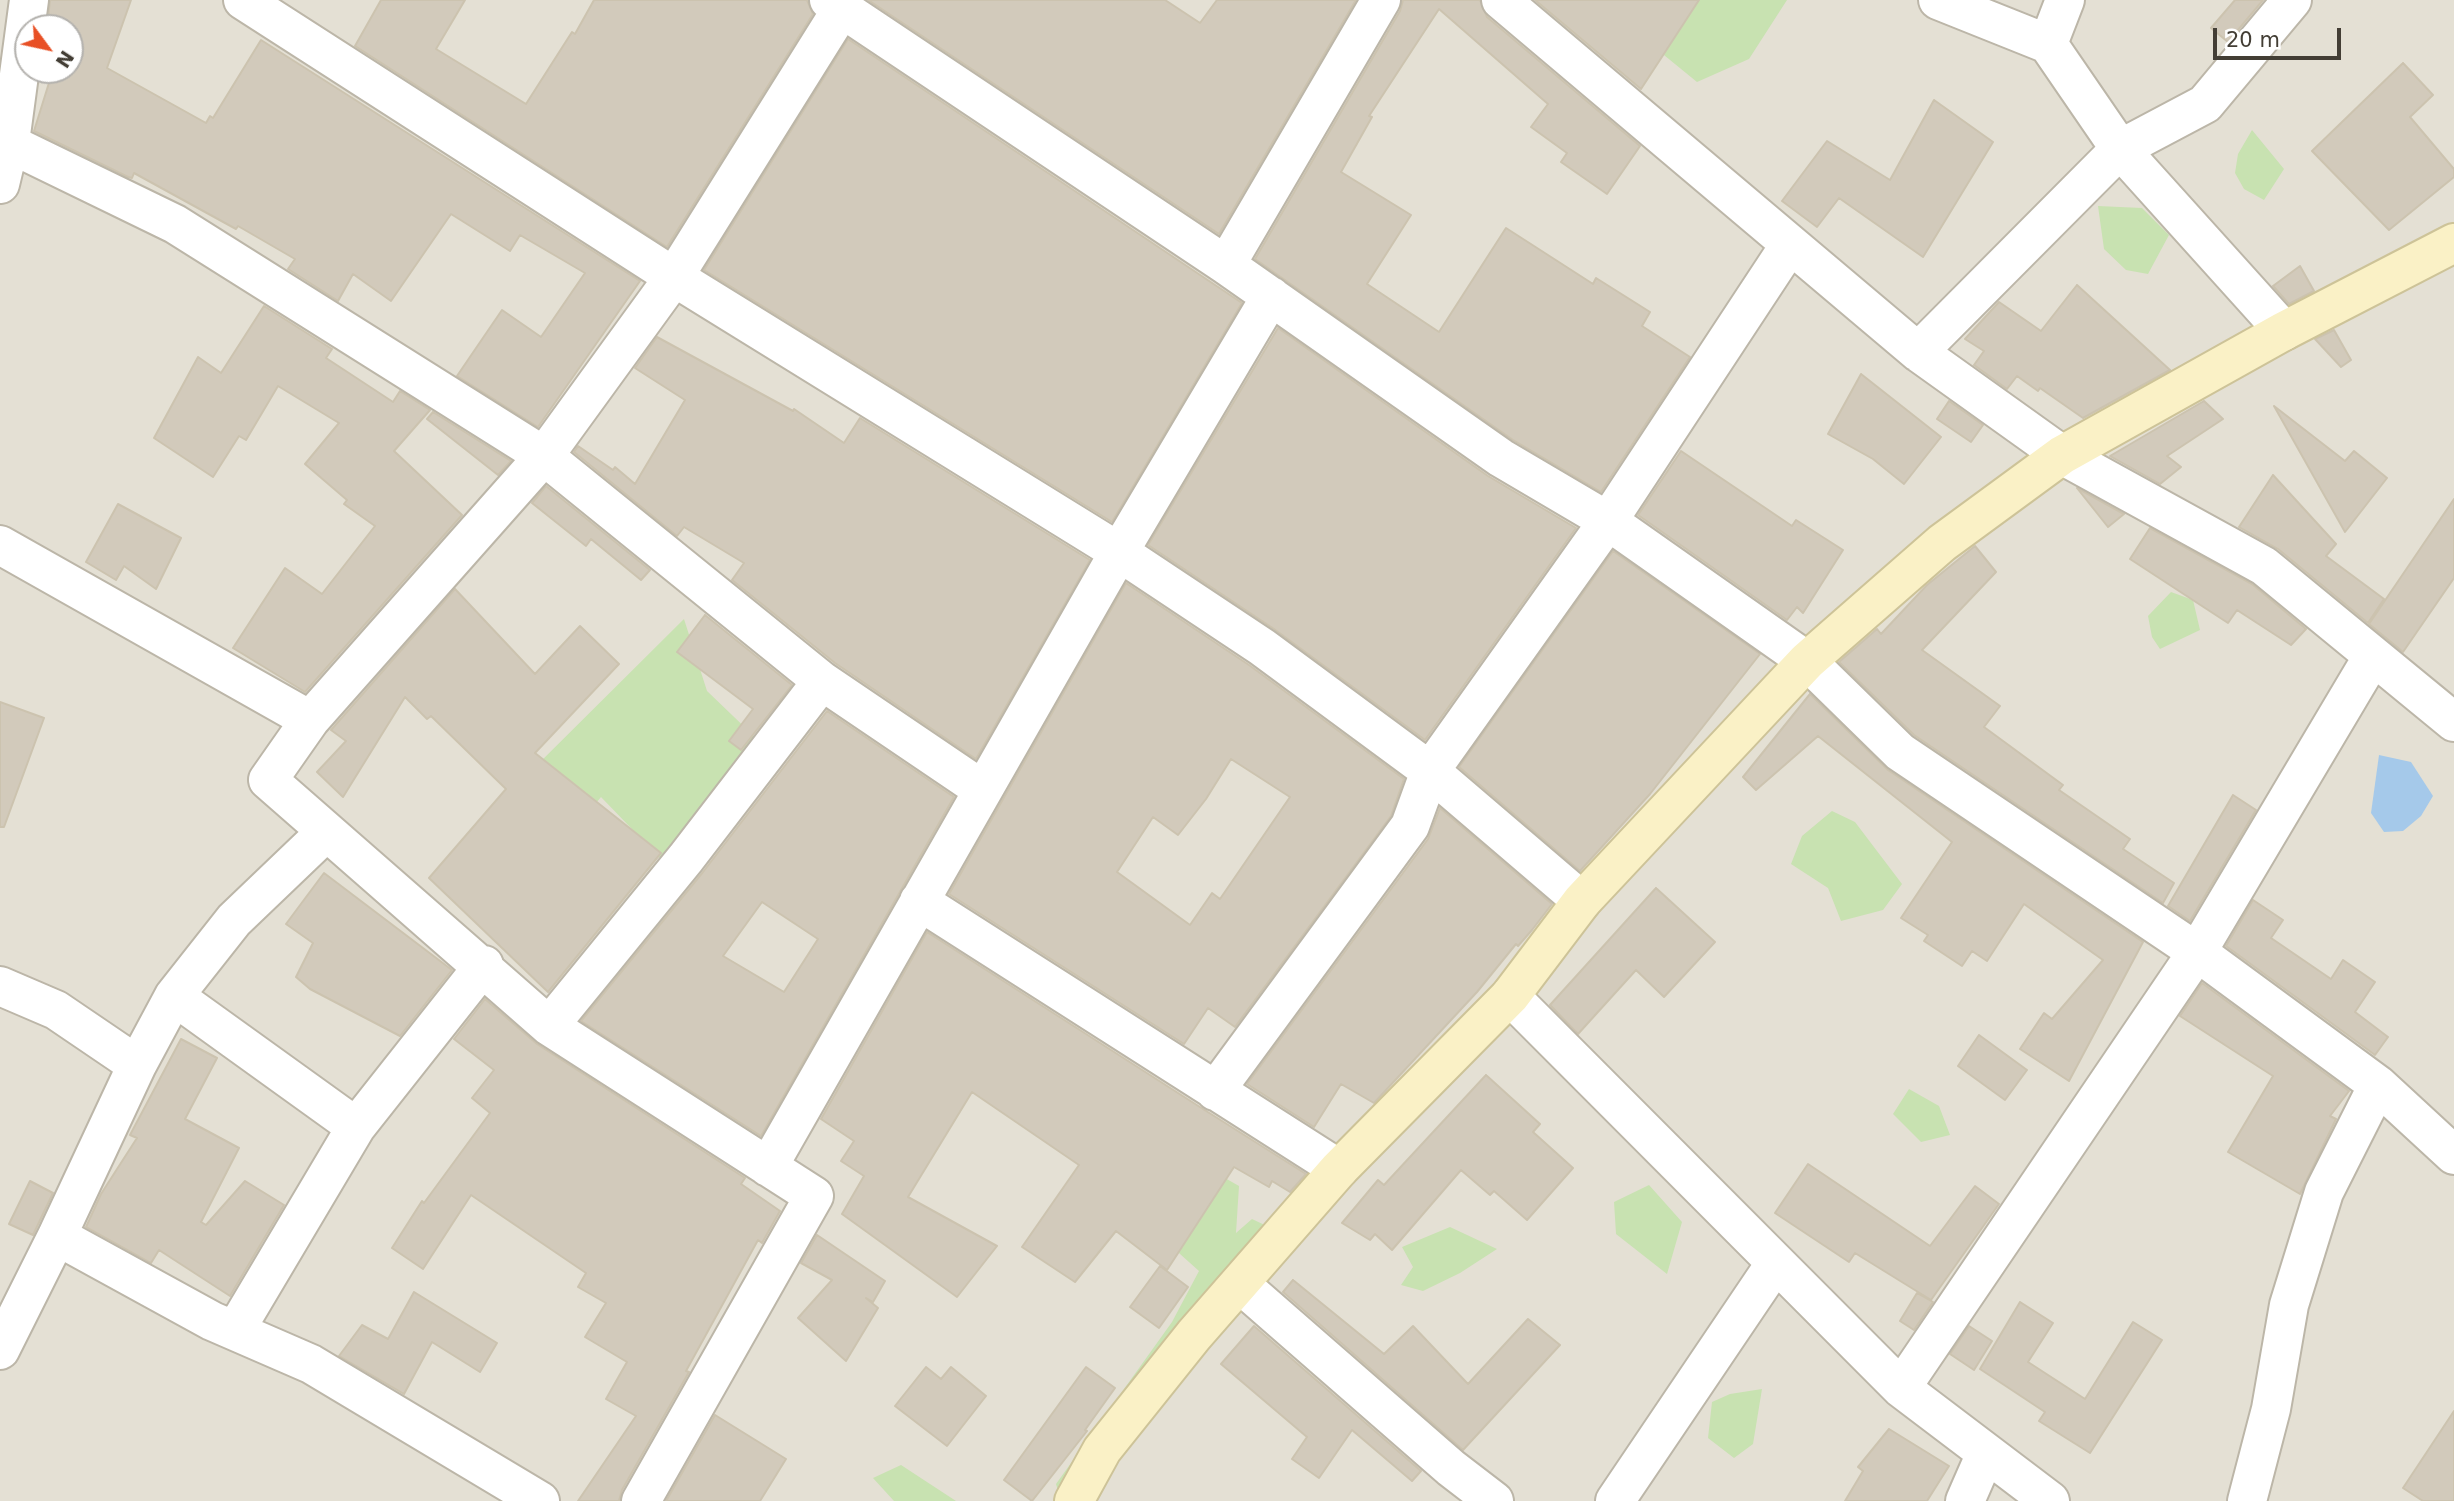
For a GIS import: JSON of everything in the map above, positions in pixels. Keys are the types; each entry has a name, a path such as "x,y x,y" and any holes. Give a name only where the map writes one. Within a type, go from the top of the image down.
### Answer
{"street":[{"path":"0,184 29,0"},
{"path":"243,0 674,277 1119,552 1262,647 1430,771 1582,901"},
{"path":"1226,265 1381,0"},
{"path":"1501,0 1789,246 1918,352 2062,455 2264,566 2454,722"},
{"path":"1938,0 2048,44 2120,149 2284,331"},
{"path":"2048,44 2065,0"},
{"path":"1918,352 2120,149 2204,104 2292,0"},
{"path":"640,1501 814,1196 549,1026 484,965 268,780 310,720 544,456 674,277 835,5 1226,265 1501,458 1608,521 1807,661 1900,752 2197,952 2378,1084 2454,1155"},
{"path":"5,140 176,224 544,456 822,681 983,790"},
{"path":"1074,1501 1102,1450 1240,1283 1339,1170 1510,996 1582,901 1807,661 1942,543 2062,455 2284,331 2454,243"},
{"path":"1215,1091 1410,826 1430,771 1608,521 1789,246"},
{"path":"768,1167 1119,552 1271,296"},
{"path":"0,545 310,720"},
{"path":"1901,1388 2197,952 2373,656"},
{"path":"549,1026 694,848 822,681"},
{"path":"0,1350 57,1236 136,1065 174,996 234,920 326,832"},
{"path":"919,901 1339,1170"},
{"path":"236,1329 356,1127 484,965"},
{"path":"0,986 56,1010 136,1065"},
{"path":"174,996 356,1127"},
{"path":"1510,996 1901,1388 2050,1501"},
{"path":"2247,1501 2271,1409 2289,1305 2324,1192 2378,1084"},
{"path":"57,1236 212,1321 236,1329 311,1364 540,1501"},
{"path":"1615,1501 1775,1264"},
{"path":"1240,1283 1451,1468 1494,1501"},
{"path":"1965,1501 1986,1453"}],"shaded area":[{"path":"0,0 2454,0 2454,1501 0,1501"}],"green space":[{"path":"1607,0 1787,0 1749,59 1697,82 1626,24"},
{"path":"2252,130 2284,169 2264,200 2244,189 2235,173 2238,154"},
{"path":"2098,206 2142,208 2169,235 2148,274 2126,270 2104,249"},
{"path":"2171,592 2193,600 2200,630 2160,649 2152,637 2148,616"},
{"path":"684,619 707,691 758,740 660,858 601,797 558,849 518,784"},
{"path":"1832,811 1855,822 1902,884 1883,910 1841,921 1828,888 1791,864 1802,836"},
{"path":"1909,1089 1939,1106 1950,1135 1921,1142 1893,1114"},
{"path":"1149,1135 1239,1186 1236,1233 1252,1219 1271,1228 1250,1273 1061,1501 1056,1484 1172,1322 1199,1271 1170,1245"},
{"path":"1649,1185 1682,1222 1667,1274 1616,1234 1614,1202"},
{"path":"1450,1227 1497,1249 1460,1273 1423,1291 1401,1285 1413,1267 1402,1247"},
{"path":"1762,1389 1753,1444 1734,1458 1708,1438 1712,1402 1730,1394"},
{"path":"901,1465 956,1501 894,1501 873,1478"}],"water":[{"path":"2379,755 2411,762 2433,796 2421,816 2403,831 2384,832 2371,813"}],"building":[{"path":"50,0 131,0 107,68 206,123 210,116 213,118 261,40 640,281 538,427 457,376 502,310 541,337 585,273 520,235 510,251 451,214 391,301 353,274 338,301 288,269 295,259 238,226 236,229 134,173 132,178 128,177 34,131 49,84 84,84 84,14 48,14"},
{"path":"381,0 465,0 436,49 526,104 572,32 575,34 594,0 807,0 813,14 667,247 355,46"},
{"path":"868,0 1165,0 1200,23 1217,0 1356,0 1219,234"},
{"path":"1403,0 1480,0 1487,17 1640,146 1607,194 1561,162 1567,153 1531,127 1548,104 1439,9 1369,116 1372,117 1341,172 1411,215 1367,284 1439,332 1506,228 1593,284 1596,278 1650,312 1642,326 1690,357 1601,492 1513,440 1255,259 1400,11"},
{"path":"1535,0 1699,0 1641,89"},
{"path":"2235,0 2263,0 2228,42 2211,28"},
{"path":"848,39 1242,303 1112,522 704,270"},
{"path":"2403,63 2433,95 2410,117 2454,169 2454,177 2389,230 2312,151"},
{"path":"1934,100 1993,142 1923,257 1839,198 1817,227 1782,201 1827,141 1890,180"},
{"path":"2300,266 2314,291 2289,304 2273,286"},
{"path":"2077,285 2170,370 2083,418 2040,388 2038,391 2017,376 2007,389 1974,365 1984,351 1965,339 1999,302 2041,331"},
{"path":"264,306 332,349 326,358 393,402 400,391 430,410 394,451 462,515 305,692 233,648 285,568 322,594 375,526 344,504 347,500 305,464 339,423 278,386 246,440 239,436 213,477 154,438 198,357 221,373"},
{"path":"1278,328 1488,476 1576,528 1425,740 1274,629 1148,545"},
{"path":"2334,330 2351,360 2341,367 2315,339"},
{"path":"657,337 793,411 794,409 844,443 860,418 1090,560 976,759 835,663 732,580 744,563 684,527 677,536 574,452 578,446 613,470 615,467 635,484 685,400 635,368"},
{"path":"1861,374 1941,437 1904,484 1873,459 1828,434"},
{"path":"1949,401 1983,425 1971,442 1937,419"},
{"path":"2204,401 2223,419 2167,456 2181,467 2160,484 2110,456"},
{"path":"2274,406 2345,461 2354,451 2387,478 2345,532"},
{"path":"433,412 511,461 498,475 427,419"},
{"path":"1681,451 1792,526 1796,520 1843,550 1803,613 1797,607 1787,620 1638,515"},
{"path":"2273,475 2336,544 2326,556 2384,599 2368,623 2278,549 2239,527"},
{"path":"546,486 650,570 641,580 591,539 586,546 532,503"},
{"path":"2077,488 2124,514 2108,527"},
{"path":"2454,499 2454,578 2403,652 2369,624"},
{"path":"118,504 181,538 156,589 124,566 116,580 86,562"},
{"path":"2150,528 2252,584 2306,629 2291,645 2237,610 2228,623 2130,559"},
{"path":"1975,546 1996,572 1922,650 2000,706 1984,727 2063,785 2059,790 2130,839 2123,849 2174,883 2163,903 1914,735 1839,662 1877,629 1881,634 1927,585"},
{"path":"1613,551 1760,654 1650,794 1580,871 1459,767"},
{"path":"1126,583 1249,665 1404,779 1391,816 1235,1027 1208,1008 1184,1044 949,894","holes":["1231,759 1290,797 1220,899 1212,893 1190,925 1117,872 1153,817 1178,835 1206,799"]},
{"path":"455,589 535,674 580,626 619,664 535,753 661,853 548,992 429,878 506,789 431,716 427,719 405,697 343,797 317,772 346,741 331,730"},
{"path":"705,615 792,685 741,750 729,741 753,709 677,652"},
{"path":"1810,694 1888,770 2143,942 2069,1081 2020,1049 2044,1013 2052,1019 2103,960 2024,904 1987,961 1972,951 1962,966 1924,941 1928,935 1901,918 1952,842 1818,736 1756,790 1743,777"},
{"path":"0,702 44,718 4,827 0,827"},
{"path":"827,711 954,797 761,1136 581,1021 703,872","holes":["762,902 818,939 784,992 723,956"]},
{"path":"2233,795 2256,810 2190,921 2168,906"},
{"path":"1440,808 1552,904 1477,992 1374,1103 1341,1084 1314,1127 1247,1084 1428,839"},
{"path":"324,873 452,970 400,1036 310,989 296,977 313,943 286,924"},
{"path":"1656,888 1715,942 1664,997 1636,970 1578,1034 1550,1005"},
{"path":"2253,900 2283,920 2271,938 2331,979 2343,960 2375,982 2355,1012 2388,1037 2375,1055 2226,946"},
{"path":"927,932 1306,1174 1290,1192 1272,1181 1269,1187 1234,1167 1167,1270 1116,1231 1075,1282 1022,1247 1079,1165 972,1092 908,1197 997,1246 957,1297 842,1214 864,1176 841,1161 854,1141 821,1119"},
{"path":"2202,983 2349,1091 2330,1116 2336,1119 2300,1194 2228,1152 2273,1076 2180,1016"},
{"path":"485,999 537,1044 745,1178 741,1184 780,1211 762,1243 758,1240 686,1371 689,1372 622,1490 619,1501 578,1501 636,1416 606,1399 627,1362 585,1337 606,1303 578,1287 586,1273 471,1195 423,1269 392,1248 422,1201 424,1203 490,1113 472,1098 494,1070 454,1039"},
{"path":"1979,1035 2027,1070 2005,1100 1958,1066"},
{"path":"181,1039 217,1058 185,1119 239,1148 201,1222 206,1225 245,1181 284,1205 230,1296 159,1250 151,1263 86,1227 101,1194 137,1138 130,1135"},
{"path":"1486,1075 1540,1124 1533,1132 1573,1168 1527,1220 1494,1191 1490,1195 1461,1170 1392,1250 1375,1234 1370,1240 1342,1223 1378,1180 1384,1185"},
{"path":"1808,1164 1930,1246 1975,1186 1999,1204 1931,1300 1855,1253 1849,1262 1775,1213"},
{"path":"30,1181 53,1193 33,1235 9,1224"},
{"path":"817,1235 885,1281 873,1302 866,1298 878,1308 846,1361 798,1318 832,1280 801,1263"},
{"path":"1160,1266 1188,1287 1159,1328 1130,1307"},
{"path":"1293,1280 1384,1354 1413,1326 1468,1384 1528,1319 1560,1345 1463,1450 1283,1292"},
{"path":"414,1292 497,1343 480,1372 432,1342 404,1394 339,1356 362,1325 388,1339"},
{"path":"1917,1293 1933,1302 1914,1330 1900,1321"},
{"path":"2020,1302 2053,1323 2028,1362 2085,1399 2133,1322 2162,1340 2090,1453 2039,1421 2045,1412 1980,1369"},
{"path":"1254,1326 1421,1471 1412,1481 1352,1430 1319,1478 1292,1459 1307,1437 1221,1364"},
{"path":"1969,1326 1992,1341 1974,1370 1950,1354"},
{"path":"926,1367 941,1379 951,1367 986,1396 947,1446 895,1406"},
{"path":"1086,1367 1115,1388 1085,1430 1087,1431 1032,1501 1004,1480"},
{"path":"2454,1411 2454,1501 2423,1501 2403,1488"},
{"path":"715,1415 786,1459 760,1501 666,1501"},
{"path":"1889,1429 1949,1466 1927,1501 1845,1501 1863,1471 1858,1467"}]}
